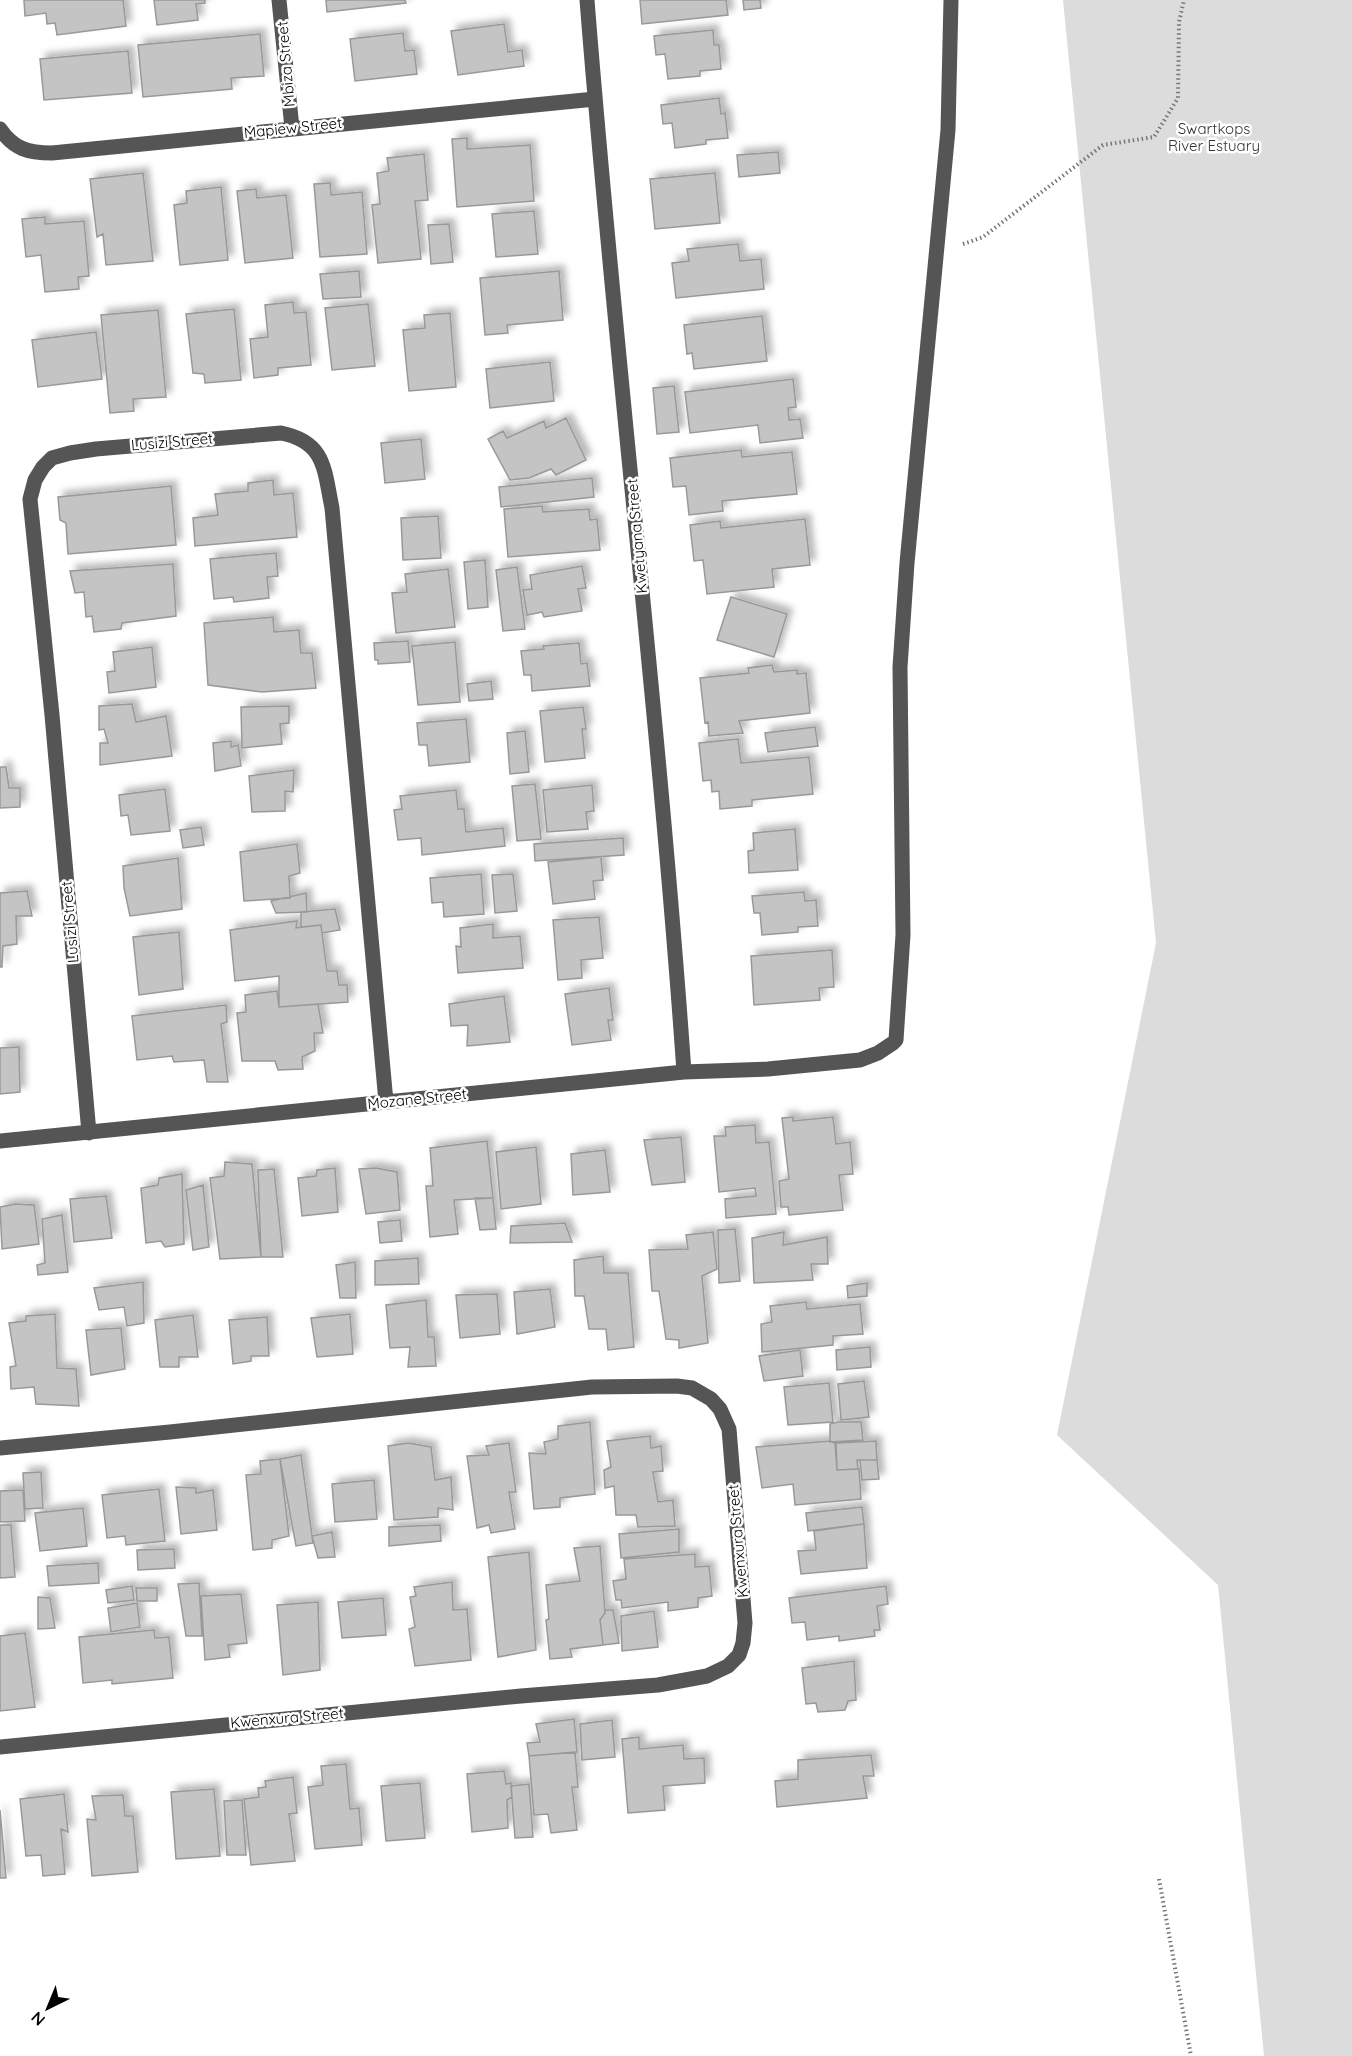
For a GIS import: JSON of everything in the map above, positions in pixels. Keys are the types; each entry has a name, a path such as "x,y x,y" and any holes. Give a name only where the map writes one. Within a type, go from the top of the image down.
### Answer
{"street":[{"name":"Mbiza Street","path":"279,0 292,128"},
{"name":"Kwetyana Street","path":"587,0 634,495 684,1072"},
{"name":"Mozane Street","path":"0,1142 684,1072 768,1069 835,1063 866,1058 890,1046 896,1040 903,935 900,668 948,130 951,0"},
{"name":"Mapiew Street","path":"0,129 16,146 24,150 45,153 595,99"},
{"name":"Lusizi Street","path":"89,1133 52,715 30,500 35,480 52,458 96,449 281,433 309,444 322,460 332,508 386,1102"},
{"name":"Kwenxura Street","path":"0,1448 592,1387 677,1386 692,1388 711,1399 720,1409 729,1429 745,1623 739,1655 728,1666 707,1676 658,1685 520,1696 0,1747"}],"path":[{"path":"962,244 983,237 1103,145 1154,137 1178,98 1179,22 1184,0"},
{"path":"1159,1879 1191,2056"}],"green space":[{"name":"Swartkops River Estuary","path":"1063,0 1352,0 1352,2056 1264,2056 1218,1585 1057,1435 1156,943"}],"building":[{"path":"24,0 123,0 126,26 57,35 55,23 47,24 46,13 25,16"},
{"path":"154,0 205,0 205,3 196,4 198,20 157,25"},
{"path":"326,0 405,0 406,3 327,12"},
{"path":"640,0 726,0 728,15 642,24"},
{"path":"743,0 760,0 761,8 744,10"},
{"path":"504,24 508,52 522,50 524,66 458,75 451,31"},
{"path":"713,30 714,45 719,45 721,69 700,71 700,76 668,79 665,54 656,55 654,36"},
{"path":"403,33 405,51 414,50 417,74 355,81 350,39"},
{"path":"260,34 264,76 231,78 232,89 143,97 138,45"},
{"path":"128,51 132,93 44,100 40,59"},
{"path":"719,98 721,114 725,113 728,138 706,140 706,144 675,148 672,123 663,124 661,105"},
{"path":"467,138 467,149 530,145 534,201 457,207 452,139"},
{"path":"778,152 780,173 739,177 737,155"},
{"path":"424,154 428,200 415,201 421,259 378,263 372,205 380,204 377,173 389,171 387,158"},
{"path":"143,173 153,261 106,265 103,234 97,237 90,179"},
{"path":"715,173 720,223 655,229 650,179"},
{"path":"330,183 331,195 362,192 367,254 320,257 314,184"},
{"path":"221,187 228,260 180,265 174,205 187,203 186,191"},
{"path":"256,189 257,198 286,195 293,258 245,263 237,191"},
{"path":"534,211 538,254 496,257 492,214"},
{"path":"45,217 45,224 84,221 89,276 78,277 79,289 45,292 41,255 26,257 22,219"},
{"path":"449,224 453,262 431,264 428,225"},
{"path":"738,244 740,261 761,259 764,289 676,298 672,263 689,261 687,249"},
{"path":"359,271 361,297 323,299 320,274"},
{"path":"559,271 563,320 507,325 508,333 485,335 480,278"},
{"path":"293,302 294,313 306,312 311,365 278,368 278,375 254,378 250,339 268,337 265,305"},
{"path":"368,304 375,366 332,370 325,308"},
{"path":"234,309 241,380 205,383 204,374 193,373 186,314"},
{"path":"158,310 166,397 133,399 134,411 110,413 101,315"},
{"path":"450,313 456,387 409,391 403,330 425,328 424,315"},
{"path":"762,316 767,361 694,369 692,353 687,354 684,325"},
{"path":"96,332 102,379 38,387 32,340"},
{"path":"550,362 554,401 490,408 486,369"},
{"path":"793,379 796,407 788,408 789,420 800,419 803,438 760,443 758,425 690,433 685,392"},
{"path":"674,386 679,432 657,434 653,388"},
{"path":"566,418 586,460 556,475 551,469 529,478 510,480 488,439 503,431 507,438 544,421 546,428"},
{"path":"421,439 425,479 385,483 381,443"},
{"path":"741,450 742,457 792,452 797,494 722,501 723,511 689,515 686,486 673,487 670,458"},
{"path":"592,478 594,497 501,507 499,487"},
{"path":"273,480 274,495 293,493 297,537 195,546 193,518 218,515 215,494 248,491 248,483"},
{"path":"171,486 176,545 68,554 66,523 60,520 58,497"},
{"path":"542,506 543,512 589,509 590,520 597,519 600,550 508,557 504,509"},
{"path":"438,516 441,558 403,560 401,518"},
{"path":"805,519 810,565 772,569 774,587 707,594 703,560 694,561 690,525 720,521 721,528"},
{"path":"276,553 278,576 267,577 269,598 234,602 233,597 214,599 210,559"},
{"path":"485,560 488,607 468,609 464,562"},
{"path":"173,564 176,616 122,623 121,629 94,632 92,616 86,617 84,592 75,593 70,571"},
{"path":"582,566 586,588 578,589 582,611 544,617 542,612 527,615 523,590 532,589 530,575"},
{"path":"517,567 525,629 503,631 496,570"},
{"path":"448,569 455,627 396,633 392,593 407,592 405,574"},
{"path":"731,597 787,614 774,657 717,640"},
{"path":"273,617 274,632 299,630 301,653 312,653 316,688 262,692 208,685 204,623"},
{"path":"408,641 410,662 378,664 378,660 375,660 374,643"},
{"path":"455,642 460,702 418,705 412,646"},
{"path":"579,643 581,664 587,663 590,686 532,691 531,675 524,675 521,651 544,649 543,646"},
{"path":"152,647 156,687 109,693 107,672 115,671 113,652"},
{"path":"772,665 774,672 797,670 797,674 806,673 810,713 739,721 743,733 709,736 708,722 705,723 700,678 749,673 748,668"},
{"path":"491,681 493,699 469,701 467,684"},
{"path":"132,704 136,722 166,716 172,756 100,765 100,743 108,743 104,729 99,730 99,706"},
{"path":"289,706 289,723 280,724 282,744 242,748 241,707"},
{"path":"583,707 586,729 582,729 585,758 545,762 540,711"},
{"path":"466,719 470,762 429,766 427,745 419,745 417,723"},
{"path":"815,727 818,746 768,752 765,733"},
{"path":"525,731 529,772 510,774 507,733"},
{"path":"738,739 741,763 809,757 813,794 752,800 752,806 720,809 719,791 712,792 711,780 703,781 699,743"},
{"path":"231,741 231,747 238,745 241,766 215,771 213,743"},
{"path":"0,767 6,767 9,788 20,788 20,807 0,808"},
{"path":"294,770 293,792 285,791 285,811 252,812 249,776"},
{"path":"535,784 541,839 517,841 512,786"},
{"path":"592,785 594,811 586,812 588,829 547,832 543,790"},
{"path":"165,789 170,831 131,835 128,815 121,816 119,795"},
{"path":"456,790 458,809 464,809 466,832 503,828 505,846 422,855 421,838 398,840 394,810 402,809 400,796"},
{"path":"201,827 204,845 183,848 180,830"},
{"path":"795,829 798,870 749,873 748,851 754,850 753,833"},
{"path":"623,838 624,855 535,861 534,844"},
{"path":"297,844 300,873 289,876 290,898 244,901 240,852"},
{"path":"601,857 603,880 593,881 595,899 553,904 548,862"},
{"path":"178,858 182,909 130,916 124,888 123,866"},
{"path":"481,874 484,914 444,917 443,902 432,903 430,878"},
{"path":"513,874 517,911 495,913 492,875"},
{"path":"27,891 32,916 16,916 17,944 3,946 2,967 0,967 0,893"},
{"path":"804,892 805,901 816,900 818,926 798,927 798,932 762,935 760,913 754,913 752,896"},
{"path":"306,893 307,912 276,913 271,901"},
{"path":"335,909 340,930 322,933 321,925 301,927 301,912"},
{"path":"599,917 603,958 581,960 582,978 558,980 553,920"},
{"path":"297,921 296,928 321,925 327,971 337,971 339,985 347,985 348,1002 279,1007 279,976 235,981 230,930"},
{"path":"493,924 493,938 520,936 523,968 458,973 456,946 461,947 460,928"},
{"path":"179,932 183,989 139,995 133,937"},
{"path":"832,950 834,987 819,988 820,1000 754,1005 751,956"},
{"path":"609,988 613,1020 608,1020 611,1040 572,1045 565,994"},
{"path":"277,991 279,1007 318,1004 323,1033 314,1033 315,1051 302,1057 303,1069 278,1070 275,1061 242,1061 237,1013 246,1012 245,995"},
{"path":"504,996 510,1042 467,1046 468,1025 451,1026 449,1004"},
{"path":"226,1005 227,1022 221,1024 228,1082 207,1082 204,1060 174,1062 172,1056 137,1060 132,1016"},
{"path":"19,1047 20,1092 0,1094 0,1048"},
{"path":"793,1117 793,1121 833,1117 836,1144 850,1142 853,1174 839,1175 843,1210 789,1215 788,1207 781,1207 779,1181 789,1179 782,1118"},
{"path":"755,1125 756,1143 769,1142 776,1214 726,1218 725,1199 756,1196 755,1188 719,1192 714,1136 726,1136 725,1127"},
{"path":"681,1137 685,1182 652,1185 644,1140"},
{"path":"487,1141 493,1198 454,1200 458,1234 430,1237 426,1186 433,1186 430,1148"},
{"path":"536,1147 541,1204 501,1209 496,1152"},
{"path":"605,1150 610,1192 573,1195 571,1154"},
{"path":"225,1162 252,1164 261,1257 220,1259 210,1178 224,1176"},
{"path":"335,1168 338,1212 302,1216 298,1178 316,1176 317,1170"},
{"path":"376,1168 397,1172 400,1210 366,1214 359,1169"},
{"path":"274,1169 283,1257 261,1257 258,1170"},
{"path":"182,1174 184,1244 165,1247 161,1241 146,1243 141,1188 158,1185 159,1178"},
{"path":"203,1185 209,1247 193,1250 186,1190"},
{"path":"106,1196 112,1238 74,1242 70,1199"},
{"path":"475,1198 493,1198 496,1229 480,1230"},
{"path":"15,1204 34,1205 39,1244 2,1249 0,1207"},
{"path":"62,1215 68,1272 38,1275 37,1265 45,1263 42,1219"},
{"path":"400,1220 402,1241 380,1243 378,1222"},
{"path":"565,1223 572,1242 510,1243 511,1226"},
{"path":"735,1229 740,1281 719,1283 718,1230"},
{"path":"713,1232 717,1269 702,1276 708,1343 679,1348 679,1340 666,1339 659,1291 652,1291 649,1250 688,1249 686,1235"},
{"path":"784,1232 783,1245 827,1237 828,1264 811,1264 813,1280 754,1283 752,1238"},
{"path":"603,1256 604,1273 628,1273 634,1347 608,1350 606,1329 589,1329 584,1296 575,1296 574,1260"},
{"path":"418,1258 419,1284 375,1285 375,1261"},
{"path":"355,1262 356,1298 340,1298 336,1265"},
{"path":"143,1282 144,1323 127,1326 124,1307 99,1310 94,1288"},
{"path":"867,1283 867,1296 848,1298 847,1286"},
{"path":"550,1289 555,1327 517,1334 514,1292"},
{"path":"497,1294 500,1334 460,1338 456,1295"},
{"path":"426,1300 428,1337 434,1337 436,1366 408,1367 410,1347 390,1348 386,1305"},
{"path":"806,1302 807,1309 860,1304 863,1334 833,1336 833,1345 762,1352 761,1324 772,1322 770,1306"},
{"path":"55,1314 57,1368 76,1369 79,1406 36,1404 34,1387 11,1389 10,1367 16,1366 9,1323 26,1321 26,1316"},
{"path":"350,1314 353,1354 317,1357 311,1318"},
{"path":"193,1315 198,1357 179,1357 179,1367 160,1367 155,1320"},
{"path":"267,1317 269,1356 251,1356 251,1361 233,1364 229,1320"},
{"path":"121,1328 125,1369 91,1375 86,1330"},
{"path":"870,1347 871,1367 837,1370 836,1350"},
{"path":"800,1350 803,1376 764,1381 759,1356"},
{"path":"864,1381 869,1417 841,1420 838,1384"},
{"path":"829,1383 833,1422 788,1425 784,1387"},
{"path":"590,1422 595,1494 560,1498 560,1507 534,1509 529,1453 546,1454 544,1442 558,1439 558,1426"},
{"path":"861,1422 863,1440 830,1442 830,1424"},
{"path":"650,1436 651,1448 661,1446 663,1471 653,1472 658,1502 673,1500 675,1526 638,1527 636,1515 616,1515 614,1486 605,1488 604,1470 611,1467 607,1441"},
{"path":"830,1441 835,1443 837,1470 859,1469 861,1499 795,1505 793,1484 762,1488 756,1447"},
{"path":"876,1441 877,1460 857,1460 858,1469 837,1470 836,1443"},
{"path":"408,1443 431,1447 435,1480 451,1477 453,1510 438,1508 438,1517 394,1520 388,1446"},
{"path":"509,1443 516,1492 509,1492 515,1529 491,1533 489,1525 477,1528 467,1456 489,1455 486,1446"},
{"path":"301,1455 313,1543 296,1546 280,1459"},
{"path":"280,1459 289,1536 272,1540 272,1548 253,1550 246,1475 261,1474 260,1461"},
{"path":"860,1460 877,1460 879,1479 862,1480"},
{"path":"41,1472 43,1508 25,1509 23,1473"},
{"path":"374,1480 377,1519 335,1522 332,1484"},
{"path":"176,1487 196,1488 196,1493 213,1490 217,1530 181,1534"},
{"path":"159,1489 165,1541 126,1545 125,1536 107,1538 102,1495"},
{"path":"23,1490 25,1521 0,1522 0,1491"},
{"path":"862,1507 864,1524 808,1531 806,1513"},
{"path":"83,1508 87,1546 40,1551 35,1513"},
{"path":"864,1524 867,1568 801,1574 798,1551 816,1550 814,1531"},
{"path":"0,1525 11,1525 15,1577 0,1578"},
{"path":"440,1525 441,1541 389,1546 389,1527"},
{"path":"679,1529 679,1552 621,1558 619,1534"},
{"path":"332,1532 335,1557 318,1558 312,1536"},
{"path":"600,1546 605,1613 600,1620 603,1645 570,1649 572,1657 550,1659 546,1620 549,1619 546,1585 580,1581 574,1548"},
{"path":"174,1549 175,1568 138,1570 137,1550"},
{"path":"529,1552 536,1650 498,1657 488,1557"},
{"path":"695,1554 695,1567 709,1566 712,1596 698,1598 698,1607 668,1611 668,1602 622,1608 621,1600 616,1600 613,1581 626,1579 624,1559"},
{"path":"98,1563 99,1583 49,1586 47,1566"},
{"path":"452,1582 453,1610 467,1609 471,1660 415,1666 409,1629 415,1627 410,1597 416,1596 414,1587"},
{"path":"199,1583 202,1636 186,1636 178,1584"},
{"path":"132,1586 134,1600 108,1603 106,1590"},
{"path":"886,1586 888,1604 877,1606 880,1630 874,1630 875,1636 839,1641 839,1636 807,1640 805,1622 792,1623 789,1598"},
{"path":"136,1588 157,1588 157,1601 137,1601"},
{"path":"241,1594 247,1643 228,1645 230,1657 205,1660 201,1596"},
{"path":"38,1597 50,1598 55,1628 38,1629"},
{"path":"383,1598 386,1635 342,1638 338,1602"},
{"path":"318,1602 320,1670 283,1675 277,1605"},
{"path":"137,1603 140,1627 111,1632 108,1608"},
{"path":"605,1610 613,1610 619,1643 603,1645 600,1620"},
{"path":"654,1611 658,1647 622,1651 621,1616"},
{"path":"154,1630 155,1638 169,1637 173,1678 112,1684 112,1680 83,1683 79,1637"},
{"path":"25,1633 35,1707 0,1711 0,1636"},
{"path":"854,1661 856,1700 848,1701 845,1710 818,1712 816,1703 806,1704 802,1668"},
{"path":"574,1719 577,1752 529,1756 527,1743 540,1742 536,1724"},
{"path":"612,1720 615,1757 582,1760 580,1724"},
{"path":"639,1737 639,1749 683,1745 684,1759 704,1758 705,1783 663,1786 665,1810 628,1813 622,1739"},
{"path":"575,1752 578,1787 572,1787 577,1830 551,1833 548,1814 534,1815 529,1756"},
{"path":"871,1755 874,1776 863,1776 867,1798 777,1807 775,1781 798,1779 798,1760"},
{"path":"346,1764 350,1809 359,1808 362,1845 315,1849 308,1787 323,1785 321,1766"},
{"path":"504,1771 506,1784 511,1783 512,1797 507,1800 508,1828 472,1832 467,1774"},
{"path":"293,1777 297,1813 289,1814 295,1861 251,1865 244,1799 259,1797 258,1788 266,1787 265,1781"},
{"path":"420,1783 425,1838 386,1841 381,1786"},
{"path":"529,1784 533,1837 515,1838 511,1786"},
{"path":"214,1789 220,1856 176,1859 171,1792"},
{"path":"64,1794 68,1832 61,1829 65,1874 43,1876 41,1855 26,1856 20,1799"},
{"path":"123,1795 125,1816 133,1816 138,1872 92,1876 87,1819 96,1820 92,1796"},
{"path":"242,1800 246,1855 227,1855 224,1801"},
{"path":"0,1810 6,1878 0,1878"}]}
